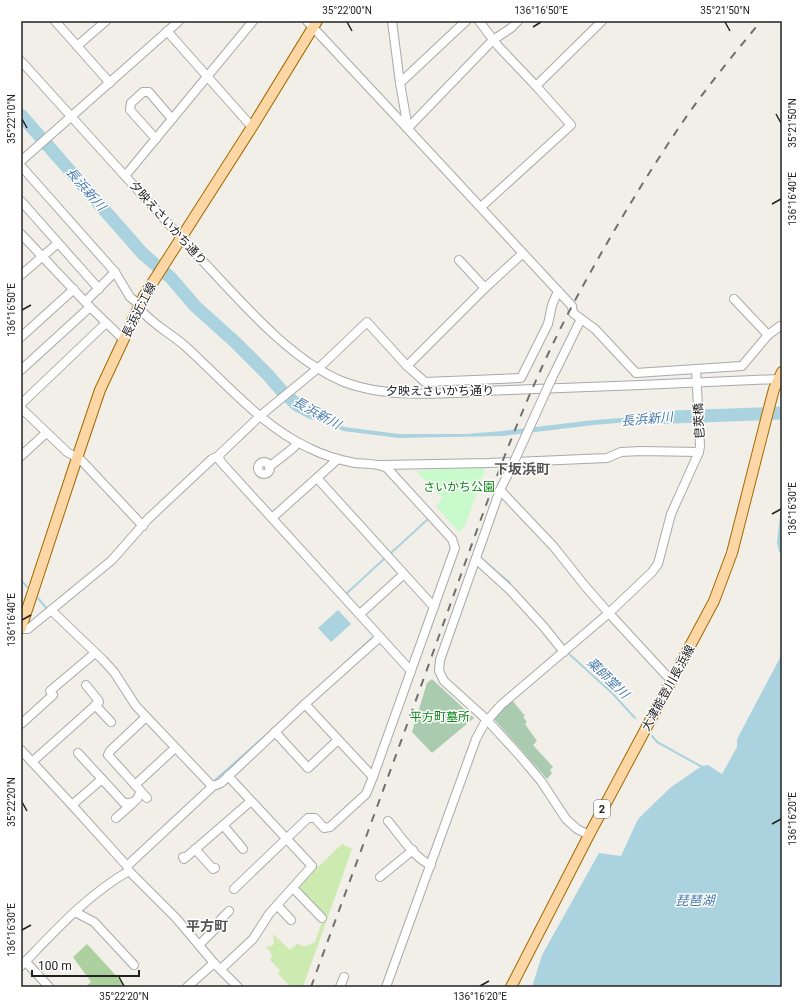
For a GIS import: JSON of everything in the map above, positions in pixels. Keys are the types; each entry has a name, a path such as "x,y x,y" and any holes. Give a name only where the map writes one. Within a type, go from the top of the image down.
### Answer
{"main road":[{"name":"長浜近江線","path":"21,628 100,390 141,303 252,127 312,23"},
{"name":"大津能登川長浜線","path":"511,987 589,835 714,601 732,553 774,389 780,376"}],"street":[{"path":"55,21 110,83"},
{"path":"77,46 106,21"},
{"path":"179,21 21,162 115,272 130,297 141,303 156,325 178,340 263,414 278,430 298,443 338,459 379,465 489,463 607,458 621,452 700,449 671,514 658,564 652,572 609,613 501,705 487,720 473,748 386,987"},
{"path":"125,176 252,21"},
{"path":"392,21 407,127"},
{"path":"400,83 466,21"},
{"path":"479,21 493,40 571,125 481,207"},
{"path":"407,127 493,40 511,28 518,21"},
{"path":"536,86 602,21"},
{"path":"312,23 572,306 573,313 595,329 636,373 742,366 768,335 780,326 782,327"},
{"path":"167,31 252,127"},
{"name":"夕映えさいかち通り","path":"21,61 181,238 253,314 281,340 317,368 345,382 380,391 423,394 696,383 780,376"},
{"path":"156,139 130,110 131,103 143,92 149,92 172,119"},
{"path":"21,202 99,289"},
{"path":"21,234 124,340"},
{"path":"21,275 58,243"},
{"path":"407,366 485,288 523,253"},
{"path":"459,260 485,288"},
{"path":"21,370 88,304 99,289 115,272"},
{"path":"21,337 74,289"},
{"path":"21,628 28,630 112,560 148,519 212,458 219,456 221,452 367,322 407,366 425,382 521,378 548,324 552,305 558,291"},
{"path":"734,299 768,335"},
{"path":"581,319 500,490 439,665 439,671 444,681 487,720 538,777 566,819 577,829 589,835"},
{"path":"21,404 106,323"},
{"name":"皀莢橋","path":"696,369 700,449"},
{"path":"21,408 67,452 81,460 143,526"},
{"path":"21,456 46,433"},
{"path":"269,467 298,443"},
{"path":"219,456 220,461 411,671"},
{"path":"272,518 338,459"},
{"path":"234,889 308,818 315,818 324,828 330,827 366,794 455,548 454,542 389,470 379,465"},
{"path":"317,478 434,607"},
{"path":"500,490 554,547 585,586 672,680"},
{"path":"476,559 510,590 543,626 564,652"},
{"path":"360,614 404,574"},
{"path":"51,610 114,672 132,701 207,782 213,786"},
{"path":"49,987 23,964 75,912 128,868 213,786 221,783 305,704 380,637"},
{"path":"21,724 53,695 50,691 95,653"},
{"path":"32,762 99,702 86,686"},
{"path":"305,704 372,777"},
{"path":"96,705 111,722"},
{"path":"146,717 108,753 109,757 146,798"},
{"path":"275,732 308,768 338,740"},
{"path":"116,818 138,797 137,788 175,748"},
{"path":"21,750 128,868 176,918 214,963 238,987"},
{"path":"78,752 124,803 132,803"},
{"path":"221,969 253,939 269,914 312,866 228,776"},
{"path":"72,805 102,779"},
{"path":"183,857 184,859 250,801"},
{"path":"388,821 425,863 431,865"},
{"path":"223,825 244,849"},
{"path":"195,849 213,870 215,868"},
{"path":"380,877 413,850"},
{"path":"293,888 322,918"},
{"path":"277,905 291,920"},
{"path":"199,945 222,922 220,920 229,911"},
{"path":"75,912 94,922 134,965"},
{"path":"187,987 214,963"},
{"path":"340,987 344,977"}],"green space":[{"name":"さいかち公園","path":"486,466 465,526 459,532 436,506 443,498 416,471"},
{"name":"平方町墓所","path":"432,679 474,718 432,753 412,732 427,683"},
{"path":"512,700 525,716 523,717 527,722 525,724 537,741 533,745 553,767 550,770 552,773 547,779 494,719 494,715"},
{"path":"342,844 352,849 303,987 291,987 278,974 280,970 270,960 272,956 266,947 270,947 274,944 273,934 290,950 298,943 304,946 315,942 324,916 297,887"},
{"path":"87,944 126,987 85,987 91,982 73,957"}],"water":[{"path":"298,403 344,427 399,434 466,434 594,420 664,415 664,419 594,425 502,436 399,438 343,431 295,406"},
{"path":"782,497 782,554 779,552 777,542"},
{"path":"338,610 351,624 331,642 318,628"},
{"name":"琵琶湖","path":"782,654 782,987 532,987 542,955 599,853 621,856 638,819 671,787 702,766 708,765 722,774 737,747 737,739"}],"waterway":[{"name":"長浜新川","path":"21,115 143,254 171,278 195,306 235,342 281,390 297,405 312,413"},
{"name":"長浜新川","path":"646,418 782,413"},
{"path":"391,553 429,518"},
{"path":"346,594 385,558"},
{"name":"薬師堂川","path":"482,559 510,583"},
{"path":"21,580 27,587"},
{"path":"38,598 47,609"},
{"path":"345,663 372,638"},
{"name":"薬師堂川","path":"567,652 612,693 635,718"},
{"path":"214,781 265,736"},
{"name":"薬師堂川","path":"652,736 657,742 704,768"}],"railway":[{"path":"311,987 500,468 551,347 597,261 652,168 701,97 761,21"}],"district":[{"name":"下坂浜町","path":"522,469"},
{"name":"平方町","path":"207,926"}]}
